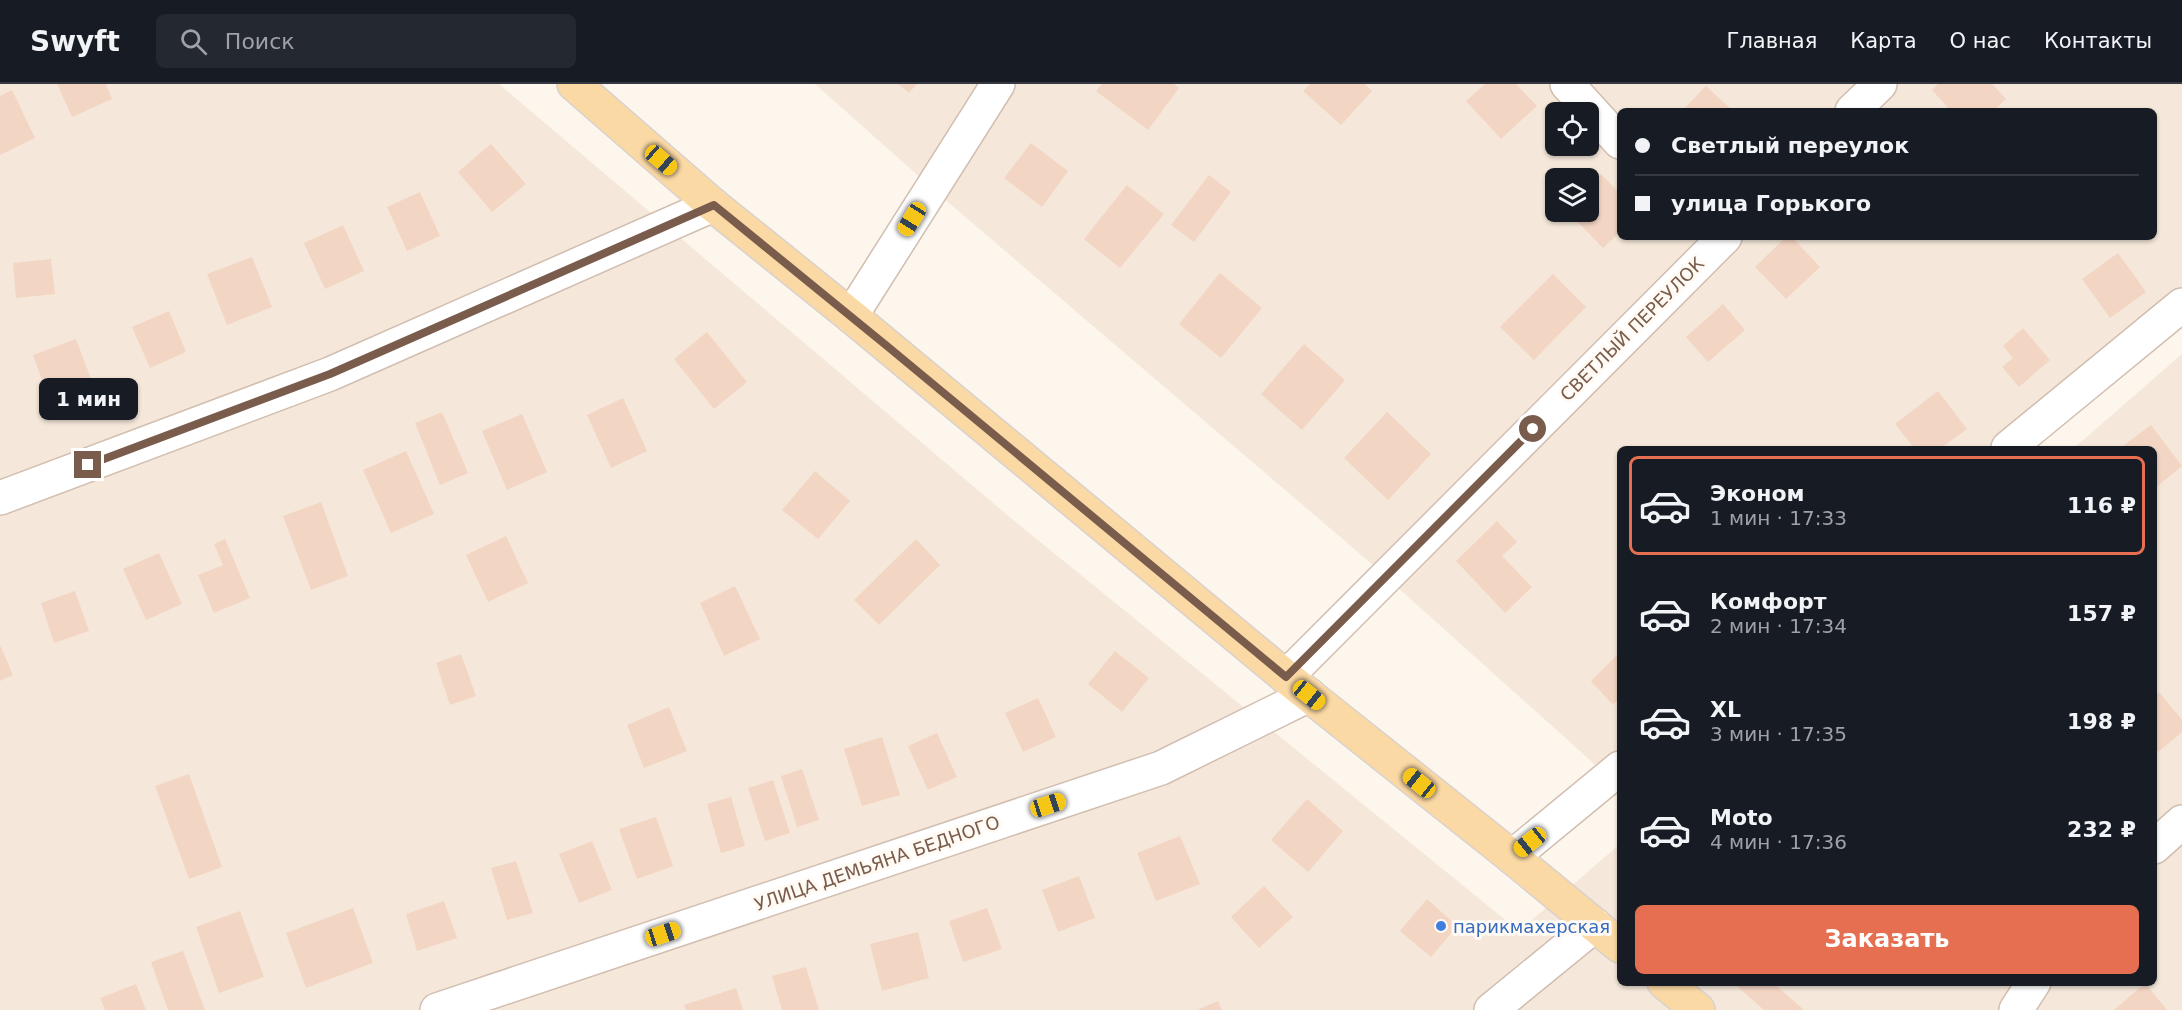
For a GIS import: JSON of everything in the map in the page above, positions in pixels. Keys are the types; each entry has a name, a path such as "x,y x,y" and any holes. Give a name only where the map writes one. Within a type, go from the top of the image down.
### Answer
{"main road":[{"path":"574,84 714,205 1298,686 1617,944"},
{"path":"1669,986 1698,1010"}],"street":[{"path":"851,316 998,84"},
{"path":"1567,84 1617,139"},
{"path":"1855,108 1880,84"},
{"path":"0,498 330,374 714,205"},
{"name":"СВЕТЛЫЙ ПЕРЕУЛОК","path":"1298,686 1714,241"},
{"path":"2010,446 2182,305"},
{"name":"УЛИЦА ДЕМЬЯНА БЕДНОГО","path":"437,1010 1161,768 1298,686"},
{"path":"1512,857 1617,770"},
{"path":"2157,845 2182,822"},
{"path":"1491,1010 1594,926"},
{"path":"2016,1010 2031,986"}],"shaded area":[{"path":"0,84 499,84 1006,514 1519,931 1617,847 1617,986 2157,986 2157,446 2076,446 2182,354 2182,1010 0,1010"},
{"path":"815,84 2182,84 2182,298 1999,446 1617,446 1617,757 1601,770 1366,559 949,203"}],"building":[{"path":"57,84 106,84 112,99 72,117"},
{"path":"898,84 917,84 909,93"},
{"path":"1102,84 1174,84 1179,88 1148,130 1096,91"},
{"path":"1310,84 1365,84 1372,91 1341,125 1303,91"},
{"path":"1485,84 1516,84 1537,106 1501,139 1466,101"},
{"path":"1938,84 1992,84 2006,99 1996,108 1948,108 1932,90"},
{"path":"1706,86 1730,108 1685,108"},
{"path":"12,90 35,138 0,155 0,96"},
{"path":"1031,143 1068,171 1042,207 1004,178"},
{"path":"491,144 526,184 492,212 458,172"},
{"path":"1601,174 1617,191 1617,235 1603,248 1578,222 1599,222 1599,176"},
{"path":"1209,175 1231,192 1194,242 1171,225"},
{"path":"1127,185 1164,214 1120,268 1084,239"},
{"path":"420,192 440,236 407,251 387,207"},
{"path":"343,225 364,271 325,289 304,243"},
{"path":"1783,240 1795,240 1820,267 1786,299 1755,267"},
{"path":"2118,253 2146,292 2110,318 2082,279"},
{"path":"252,257 272,307 227,325 207,274"},
{"path":"51,259 55,294 16,298 13,263"},
{"path":"1220,273 1262,308 1221,358 1179,324"},
{"path":"1553,274 1586,307 1534,360 1500,327"},
{"path":"1723,304 1745,330 1708,362 1686,337"},
{"path":"169,311 186,352 150,368 132,327"},
{"path":"2023,328 2050,360 2019,387 2002,367 2013,358 2003,346"},
{"path":"707,332 747,382 714,409 674,359"},
{"path":"76,339 95,390 52,407 33,355"},
{"path":"1304,344 1345,380 1302,430 1261,394"},
{"path":"1938,391 1967,429 1944,446 1912,446 1895,424"},
{"path":"623,398 647,451 611,468 587,415"},
{"path":"442,412 468,473 440,485 415,423"},
{"path":"1387,412 1431,454 1388,500 1344,458"},
{"path":"522,414 547,472 507,490 482,431"},
{"path":"2151,425 2182,466 2157,487 2157,446 2123,446"},
{"path":"406,451 434,514 391,533 363,470"},
{"path":"815,471 850,501 818,539 782,510"},
{"path":"321,502 348,576 311,590 283,516"},
{"path":"1497,521 1517,542 1502,556 1532,587 1505,613 1456,561"},
{"path":"506,536 528,583 488,602 466,555"},
{"path":"225,539 250,598 214,613 198,575 223,565 214,544"},
{"path":"916,539 940,565 879,625 854,600"},
{"path":"159,553 182,604 146,620 123,569"},
{"path":"735,586 760,639 724,656 700,603"},
{"path":"75,591 89,631 54,643 41,603"},
{"path":"0,645 13,675 0,681"},
{"path":"1115,651 1149,678 1122,712 1088,684"},
{"path":"461,654 476,696 450,705 436,663"},
{"path":"1617,655 1617,701 1613,705 1591,681"},
{"path":"2159,692 2182,720 2182,732 2158,752 2157,751 2157,694"},
{"path":"1038,698 1056,737 1023,752 1005,713"},
{"path":"669,707 687,751 644,768 627,725"},
{"path":"937,733 957,777 928,790 908,746"},
{"path":"882,737 900,795 862,806 844,749"},
{"path":"802,769 819,820 797,827 781,776"},
{"path":"189,774 222,867 189,879 155,786"},
{"path":"773,780 790,833 765,841 748,788"},
{"path":"731,797 745,846 721,853 707,804"},
{"path":"1307,799 1343,831 1308,872 1271,840"},
{"path":"656,817 673,866 637,879 619,829"},
{"path":"1180,836 1200,884 1156,901 1137,853"},
{"path":"592,841 612,890 579,903 559,854"},
{"path":"516,861 533,913 507,920 491,868"},
{"path":"1079,876 1095,918 1058,932 1042,890"},
{"path":"1264,886 1293,917 1259,948 1231,917"},
{"path":"1427,899 1457,926 1431,957 1400,931"},
{"path":"444,901 457,938 417,951 406,914"},
{"path":"353,908 373,963 306,988 286,933"},
{"path":"987,908 1002,949 963,962 949,921"},
{"path":"240,911 264,977 219,993 196,927"},
{"path":"918,932 929,978 882,991 870,944"},
{"path":"183,951 205,1010 168,1010 151,962"},
{"path":"806,967 819,1010 782,1010 772,976"},
{"path":"136,984 146,1010 105,1010 100,998"},
{"path":"1737,986 1777,986 1804,1010 1764,1010"},
{"path":"2142,986 2147,986 2167,1010 2114,1010"},
{"path":"736,988 743,1010 686,1010 684,1005"},
{"path":"1218,1001 1222,1010 1197,1010"}],"place":[{"name":"парикмахерская","path":"1441,926"}],"route":[{"path":"88,465 330,374 714,205 1286,677 1533,429"}]}
